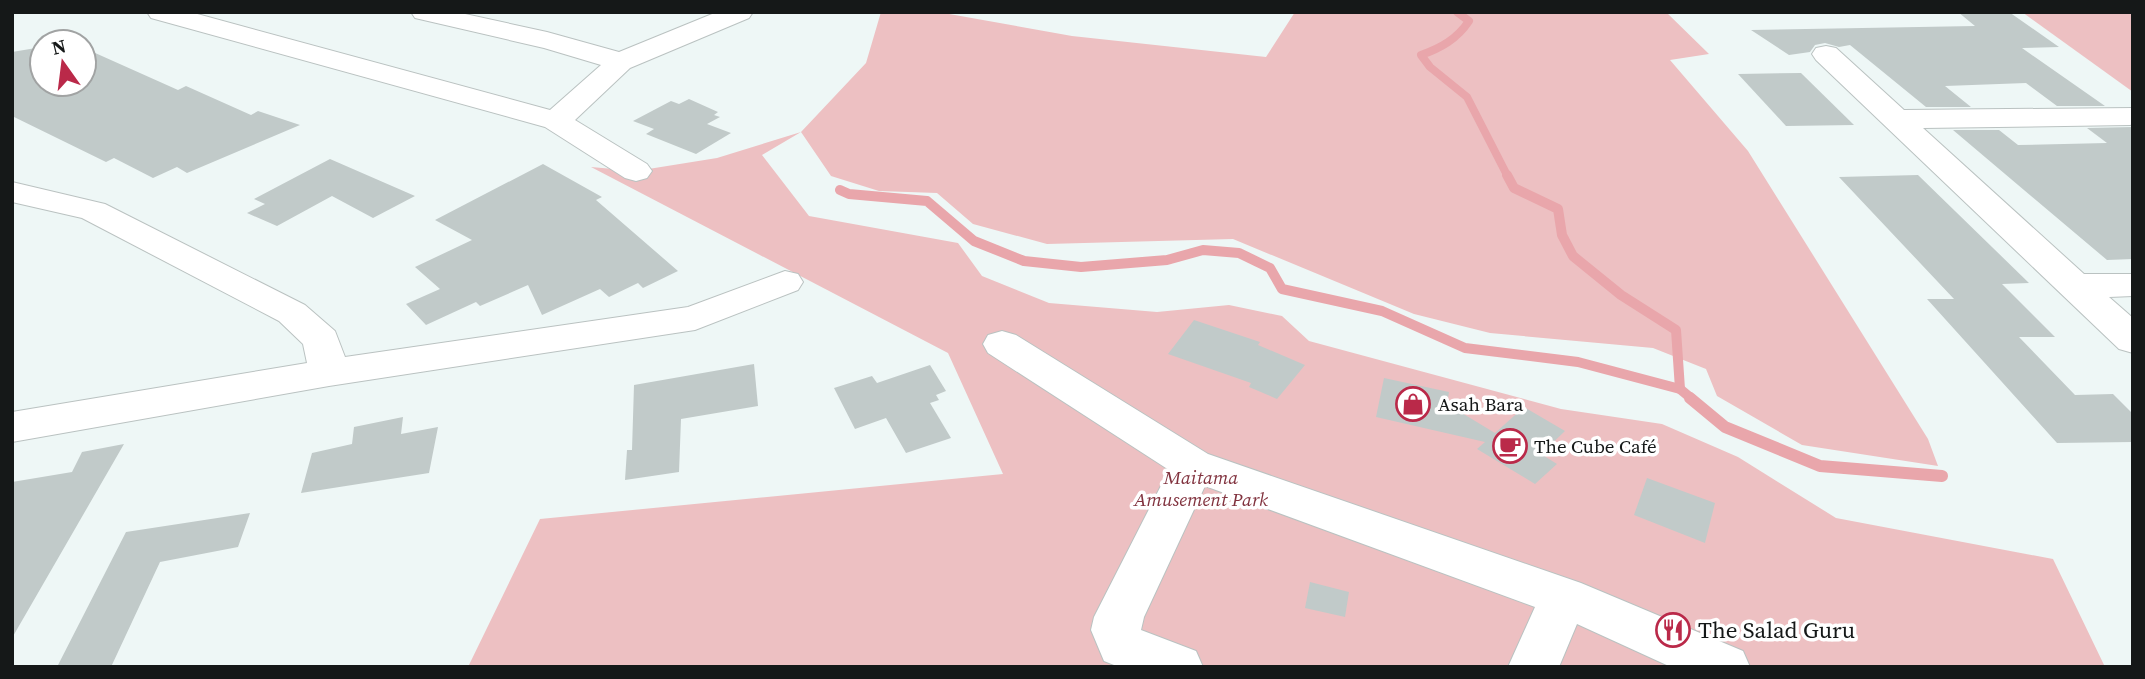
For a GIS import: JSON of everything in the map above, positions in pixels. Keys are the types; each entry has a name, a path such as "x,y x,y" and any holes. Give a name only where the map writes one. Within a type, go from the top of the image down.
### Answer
{"street":[{"path":"160,12 556,121 636,171"},
{"path":"424,12 474,26 583,48 620,62"},
{"path":"556,121 620,62 740,12"},
{"path":"229,31 260,17"},
{"path":"1826,54 2133,340"},
{"path":"1895,118 2130,116"},
{"path":"12,192 93,211 292,313 321,340 329,373"},
{"path":"12,427 329,373 695,317 785,282"},
{"path":"2074,286 2133,285"},
{"path":"1002,344 1193,465 1563,597 1725,667"},
{"path":"1178,667 1122,646 1116,630 1119,617 1193,465"},
{"path":"1533,667 1563,597"}],"green space":[{"path":"881,12 938,12 1072,36 1266,57 1295,12 1666,12 1709,54 1670,60 1748,151 1928,439 1938,466 1802,445 1717,396 1706,369 1653,348 1490,333 1414,314 1233,239 1047,244 973,224 937,193 879,191 831,176 801,132 866,63"},
{"path":"2022,12 2133,12 2133,92"},
{"name":"Maitama Amusement Park","path":"801,132 762,155 809,216 958,243 982,276 1049,303 1157,312 1229,305 1282,316 1309,341 1561,409 1662,424 1738,457 1836,518 2053,559 2105,667 468,667 540,519 1003,474 948,353 591,167 636,171 717,158"}],"building":[{"path":"1958,12 2009,12 2059,47 2022,48 2105,106 2057,106 2026,83 1945,86 1971,107 1926,107 1850,45 1839,47 1825,43 1815,45 1810,52 1789,55 1751,30 1975,26"},
{"path":"28,49 28,98 98,98 98,54 178,90 186,86 251,115 258,111 300,125 187,173 177,167 153,178 114,158 106,162 12,116 12,52"},
{"path":"1801,73 1854,125 1786,126 1738,74"},
{"path":"689,99 718,112 714,115 720,117 707,124 731,133 696,154 646,134 654,129 633,121 671,101 679,104"},
{"path":"2133,127 2133,259 2107,260 1953,130 1999,130 2018,145 2107,143 2087,128"},
{"path":"330,159 415,196 373,218 332,196 277,226 247,213 265,204 254,199"},
{"path":"543,164 602,197 596,200 678,271 643,288 638,283 609,297 600,289 542,315 528,285 480,306 476,302 426,325 406,304 440,289 415,267 472,240 435,220"},
{"path":"1918,175 2029,283 2002,284 2055,337 2019,337 2075,395 2113,394 2133,414 2133,442 2057,443 1927,299 1954,299 1839,177"},
{"path":"1194,320 1260,342 1258,345 1305,365 1277,399 1249,387 1251,383 1168,354"},
{"path":"754,364 758,406 681,419 679,472 625,480 627,450 632,450 634,385"},
{"path":"930,365 946,391 936,395 939,400 930,403 951,438 906,453 886,418 855,429 834,388 872,376 877,383"},
{"path":"1384,378 1449,392 1447,404 1495,433 1524,407 1565,431 1541,454 1557,464 1535,484 1477,449 1485,442 1376,417"},
{"path":"403,417 401,434 438,427 429,473 301,493 312,453 352,444 354,427"},
{"path":"124,444 12,638 12,482 72,472 82,452"},
{"path":"1647,478 1715,503 1705,543 1634,515"},
{"path":"250,513 238,547 160,562 111,667 57,667 126,532"},
{"path":"1310,582 1349,592 1345,617 1305,608"}],"waterway":[{"path":"1457,12 1469,21 1459,33 1448,42 1421,55 1430,67 1467,97 1508,177"},
{"path":"1507,175 1514,188 1558,209 1562,235 1573,256 1621,295 1676,330 1680,389"},
{"path":"840,190 849,194 927,201 974,241 1024,261 1081,267 1167,260 1203,250 1239,253 1270,268 1282,289 1382,311 1465,348 1578,362 1680,389"},
{"path":"1680,389 1692,399"},
{"path":"1690,398 1725,427 1820,466 1942,476"}],"place":[{"name":"Asah Bara","path":"1413,404"},
{"name":"The Cube Café","path":"1510,446"},
{"name":"The Salad Guru","path":"1673,630"}]}
